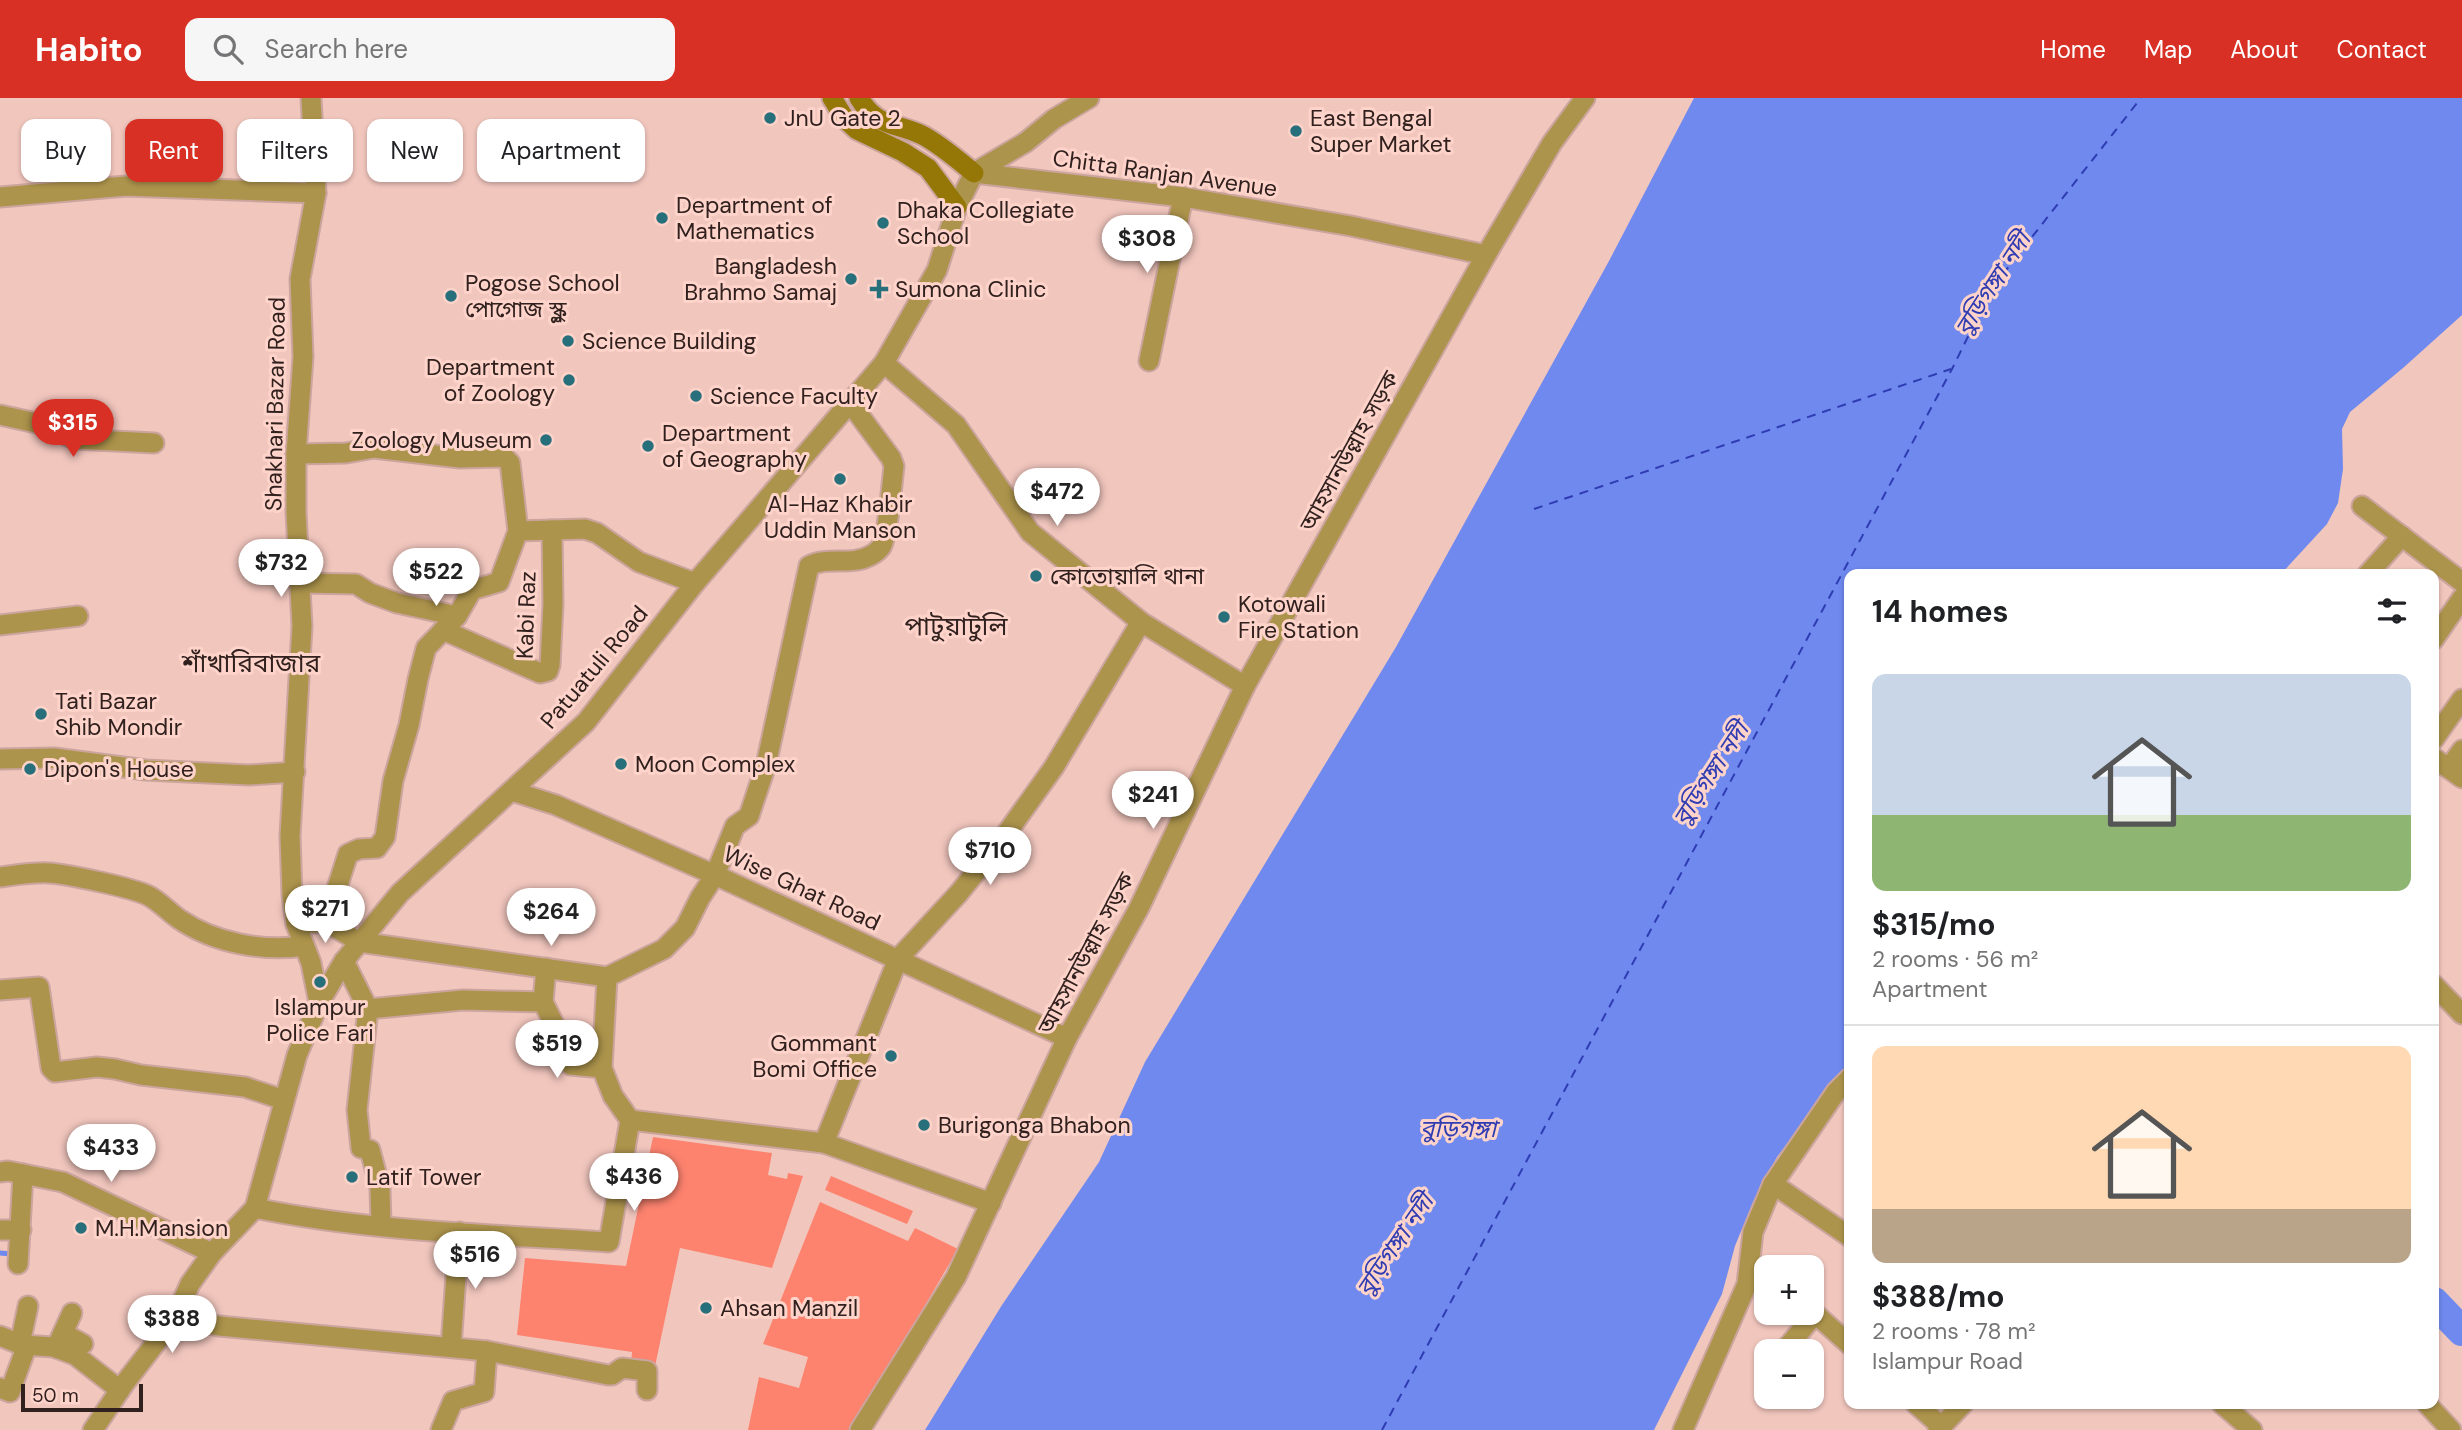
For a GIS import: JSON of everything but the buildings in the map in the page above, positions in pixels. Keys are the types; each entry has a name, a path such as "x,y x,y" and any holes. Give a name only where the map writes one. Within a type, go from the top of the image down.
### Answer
{"main road":[{"path":"832,98 845,119 857,130 903,152 928,168 957,207"},
{"path":"859,98 866,110 879,121 922,135 951,153 974,173"}],"street":[{"name":"Shakhari Bazar Road","path":"311,98 316,193 300,279 303,358 296,454 296,512 302,626 290,836 296,925 311,963 319,1003"},
{"path":"974,173 1026,142 1054,119 1088,98"},
{"name":"আহসানউল্লাহ সড়ক","path":"860,1430 956,1277 1067,1038 1139,908 1245,686 1486,255 1552,143 1585,98"},
{"name":"Patuatuli Road","path":"93,1430 175,1318 190,1284 212,1253 255,1208 297,1055 319,1003 344,961 400,893 586,722 695,583 884,363 937,270 957,207 974,173"},
{"name":"Chitta Ranjan Avenue","path":"974,173 1183,197 1351,226 1486,255"},
{"path":"0,197 127,186 316,193"},
{"path":"1149,361 1183,197"},
{"path":"884,363 956,425 1030,532 1141,622 1245,686"},
{"path":"296,925 326,922 359,942 607,977 664,949 685,928 715,875 735,826 749,816 766,765 809,566 817,562 856,560 869,556 881,547 894,466 851,404"},
{"path":"0,415 41,424 75,439 154,443"},
{"path":"296,454 346,453 374,448 460,458 504,457 510,463 518,531 499,582 472,590 450,623 426,648 393,781 385,837 377,848 359,849 348,854 326,922"},
{"path":"2362,506 2462,582"},
{"path":"518,531 585,529 597,533 639,562 695,583"},
{"name":"Kabi Raz","path":"450,623 540,673 548,671 553,604 552,530"},
{"path":"2373,569 2402,537"},
{"path":"301,583 356,584 370,593 450,623"},
{"path":"2439,632 2462,598"},
{"path":"0,625 78,616"},
{"path":"824,1143 898,959 958,894 999,844 1055,767 1141,622"},
{"path":"2439,731 2462,699"},
{"path":"2448,768 2462,750"},
{"path":"0,759 54,758 146,770 249,775 295,772"},
{"name":"Wise Ghat Road","path":"512,791 556,804 1067,1038"},
{"path":"0,877 48,873 104,884 149,896 181,920 202,931 243,945 284,949 304,946"},
{"path":"344,961 368,1009 357,1110 361,1148 370,1150 380,1188 381,1226"},
{"path":"545,968 543,1002 560,1036 568,1064 602,1068"},
{"path":"255,1208 298,1217 381,1226 609,1242 630,1120 613,1096 602,1068 607,977"},
{"path":"0,990 39,987 51,1068 55,1072 115,1069 141,1075 245,1087 284,1100"},
{"path":"2439,997 2462,1014"},
{"path":"368,1009 463,1000 543,1002"},
{"path":"1683,1430 1747,1284 1753,1232 1773,1184 1844,1084"},
{"path":"630,1120 824,1143 991,1203"},
{"path":"0,1172 8,1171 63,1182 212,1253"},
{"path":"10,1260 21,1230 23,1174"},
{"path":"1773,1184 1844,1233"},
{"path":"0,1230 21,1230"},
{"path":"451,1347 459,1232"},
{"path":"0,1388 10,1392 24,1344 28,1306"},
{"path":"60,1340 72,1313"},
{"path":"175,1318 219,1326 487,1351 608,1375 623,1368 646,1371 647,1390"},
{"path":"1824,1322 1844,1340"},
{"path":"0,1335 24,1344 60,1340 83,1344"},
{"path":"60,1340 120,1390"},
{"path":"441,1430 453,1401 484,1392 487,1351"},
{"path":"1921,1409 1940,1428 1959,1409"},
{"path":"2228,1409 2252,1430"},
{"path":"2432,1409 2451,1430"}],"shaded area":[{"path":"653,1137 772,1153 768,1175 787,1179 788,1173 803,1176 772,1268 680,1248 654,1371 631,1367 632,1352 517,1335 525,1258 626,1266"},
{"path":"831,1176 913,1211 907,1224 825,1190"},
{"path":"820,1202 908,1241 915,1228 958,1249 852,1430 748,1430 759,1377 799,1388 808,1357 763,1344"}],"water":[{"name":"বুড়িগঙ্গা","path":"1694,98 2462,98 2462,315 2350,412 2342,429 2343,469 2338,503 2327,524 2286,569 1844,569 1844,1069 1777,1157 1753,1202 1735,1246 1722,1294 1654,1430 925,1430 1002,1305 1099,1162 1145,1062 1396,647 1609,261"}],"waterway":[{"path":"0,1253 11,1254 11,1257"},
{"path":"2439,1307 2462,1331"}],"ferry route":[{"path":"1845,569 1952,369 1992,288 2141,98"},
{"path":"1534,509 1951,369"},
{"path":"1382,1430 1844,570"}],"place":[{"name":"JnU Gate 2","path":"770,118"},
{"name":"East Bengal Super Market","path":"1296,131"},
{"name":"Department of Mathematics","path":"662,218"},
{"name":"Dhaka Collegiate School","path":"883,223"},
{"name":"Bangladesh Brahmo Samaj","path":"851,279"},
{"name":"Sumona Clinic","path":"879,289"},
{"name":"Pogose School পোগোজ স্কুল","path":"451,296"},
{"name":"Science Building","path":"568,341"},
{"name":"Department of Zoology","path":"569,380"},
{"name":"Science Faculty","path":"696,396"},
{"name":"Zoology Museum","path":"546,440"},
{"name":"Department of Geography","path":"648,446"},
{"name":"Al-Haz Khabir Uddin Manson","path":"840,479"},
{"name":"কোতোয়ালি থানা","path":"1036,576"},
{"name":"Kotowali Fire Station","path":"1224,617"},
{"name":"Tati Bazar Shib Mondir","path":"41,714"},
{"name":"Moon Complex","path":"621,764"},
{"name":"Dipon's House","path":"30,769"},
{"name":"Islampur Police Fari","path":"320,982"},
{"name":"Gommant Bomi Office","path":"891,1056"},
{"name":"Burigonga Bhabon","path":"924,1125"},
{"name":"Latif Tower","path":"352,1177"},
{"name":"M.H.Mansion","path":"81,1228"},
{"name":"Ahsan Manzil","path":"706,1308"}],"district":[{"name":"পাটুয়াটুলি","path":"956,626"},
{"name":"শাঁখারিবাজার","path":"251,663"}],"water label":[{"name":"বুড়িগঙ্গা নদী","path":"1993,284"},
{"name":"বুড়িগঙ্গা নদী","path":"1711,774"},
{"name":"বুড়িগঙ্গা নদী","path":"1395,1245"}]}
